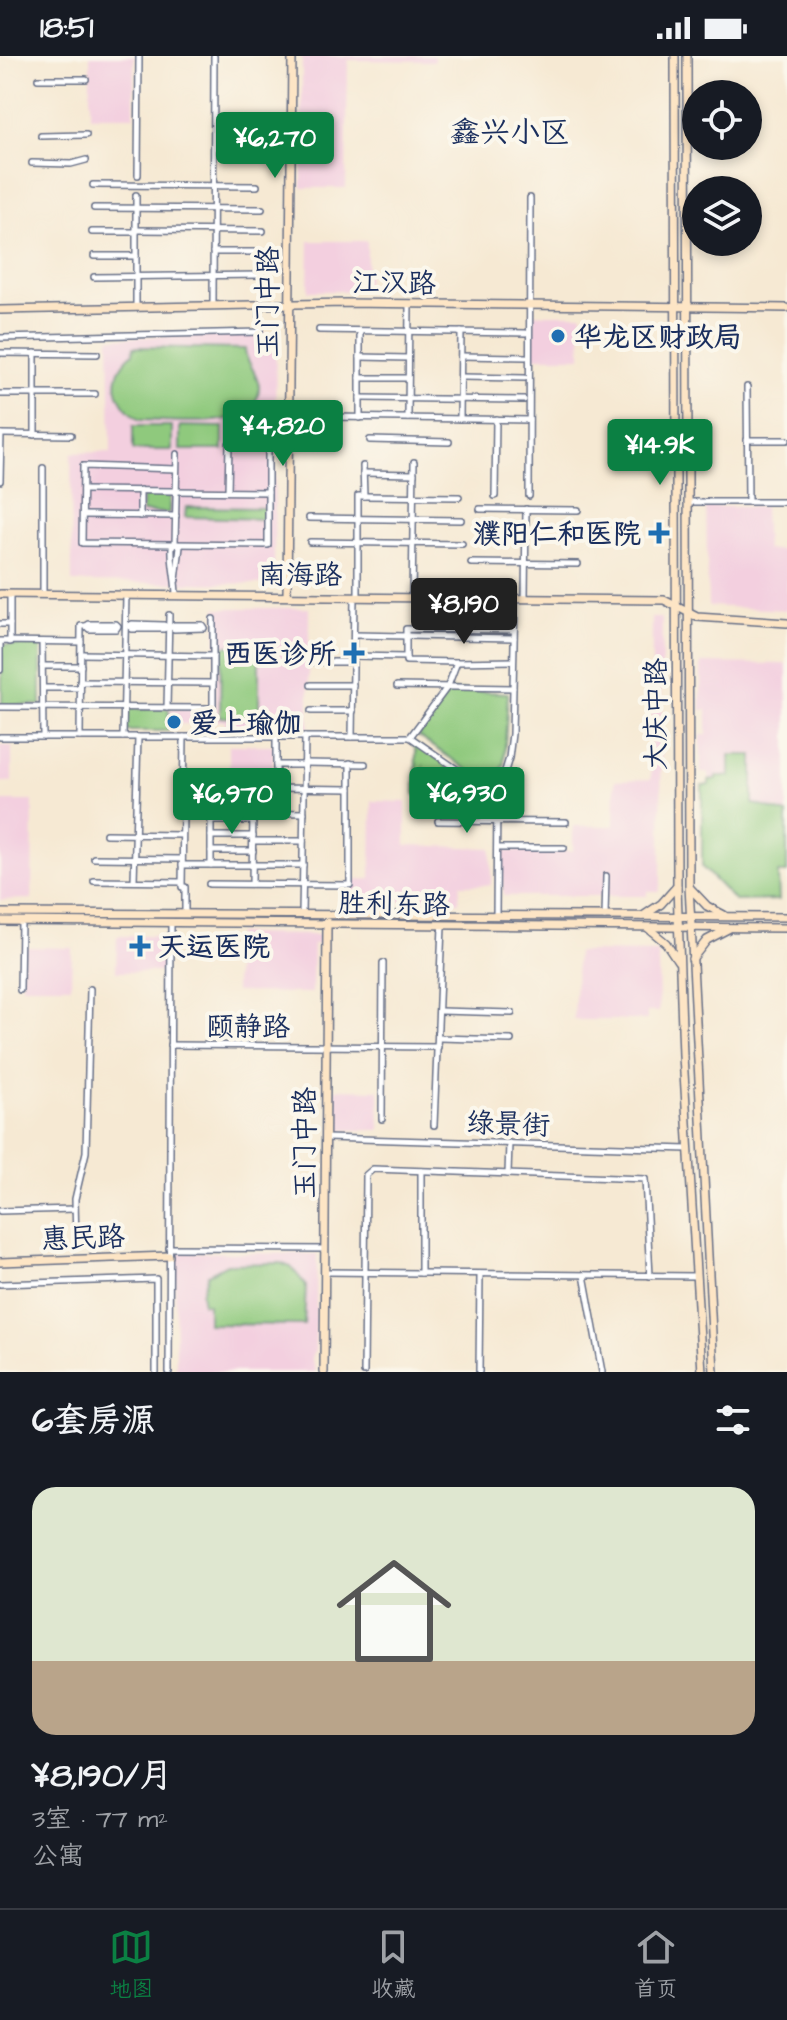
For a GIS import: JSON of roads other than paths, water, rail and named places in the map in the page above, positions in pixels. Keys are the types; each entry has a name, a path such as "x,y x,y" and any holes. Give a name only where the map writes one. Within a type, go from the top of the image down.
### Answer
{"main road":[{"name":"玉门中路","path":"287,596 292,56"},
{"name":"大庆中路","path":"675,56 677,886 688,1149 702,1372"},
{"name":"大庆中路","path":"687,56 689,886 714,1372"},
{"name":"江汉路","path":"0,310 289,304 787,308"},
{"name":"南海路","path":"0,594 664,600 697,617 787,623"},
{"path":"641,917 661,904 677,886"},
{"path":"689,886 707,906 730,917"},
{"name":"胜利东路","path":"0,913 302,915 327,920 442,926 787,928"},
{"name":"胜利东路","path":"0,921 171,923 496,916 787,917"},
{"name":"玉门中路","path":"324,1372 327,920"},
{"path":"648,928 666,943 679,962"},
{"path":"691,961 707,940 730,928"},
{"name":"惠民路","path":"0,1262 169,1252"}],"street":[{"path":"138,175 139,56"},
{"path":"213,305 214,56"},
{"path":"38,79 86,79"},
{"path":"41,136 86,135"},
{"path":"32,163 71,164 86,160"},
{"path":"93,185 257,186"},
{"path":"136,195 136,306"},
{"path":"529,496 530,198"},
{"path":"94,208 262,209"},
{"path":"92,232 263,231"},
{"path":"213,252 262,252"},
{"path":"94,256 136,256"},
{"path":"94,277 261,275"},
{"path":"408,418 409,304"},
{"path":"0,338 260,332 260,305"},
{"path":"319,330 526,333"},
{"path":"360,331 360,418"},
{"path":"460,419 461,332"},
{"path":"0,353 97,354"},
{"path":"35,353 35,435"},
{"path":"461,356 526,357"},
{"path":"360,357 408,358"},
{"path":"461,377 525,378"},
{"path":"360,378 408,378"},
{"path":"747,387 748,502"},
{"path":"0,394 95,394"},
{"path":"360,398 524,400"},
{"path":"332,417 529,420"},
{"path":"495,496 496,419"},
{"path":"0,481 0,434 71,435"},
{"path":"370,440 449,442"},
{"path":"747,440 787,440"},
{"path":"176,469 83,466 82,543 268,545 268,445 229,444 228,491"},
{"path":"176,596 171,565 175,544 177,454"},
{"path":"412,598 414,462"},
{"path":"43,468 43,594"},
{"path":"364,496 363,469 414,474"},
{"path":"83,490 268,492"},
{"path":"140,490 140,516"},
{"path":"352,737 358,496 459,497"},
{"path":"687,502 787,502"},
{"path":"480,509 578,510"},
{"path":"525,598 526,509"},
{"path":"83,515 176,516"},
{"path":"309,518 461,520"},
{"path":"310,542 462,544"},
{"path":"471,563 578,564"},
{"path":"10,594 10,642"},
{"path":"123,737 126,595"},
{"path":"496,916 497,797 509,758 515,598"},
{"path":"167,708 169,615"},
{"path":"0,707 213,708 213,619"},
{"path":"80,737 81,626 202,625 213,628"},
{"path":"0,626 10,626"},
{"path":"513,661 406,661 406,629 514,630"},
{"path":"354,635 514,638"},
{"path":"0,670 0,641 81,642"},
{"path":"42,642 43,737"},
{"path":"81,654 213,656"},
{"path":"311,662 406,657"},
{"path":"410,737 448,686 457,662"},
{"path":"42,666 81,666"},
{"path":"43,688 123,682 213,683"},
{"path":"311,685 353,685"},
{"path":"397,686 513,688"},
{"path":"311,711 353,711"},
{"path":"0,737 410,737 497,797"},
{"path":"134,881 138,737"},
{"path":"184,737 182,887 185,887 185,914"},
{"path":"276,737 276,788 350,789"},
{"path":"302,915 305,737"},
{"path":"209,884 350,885 350,763"},
{"path":"276,765 365,764"},
{"path":"211,809 211,865"},
{"path":"252,884 253,812 304,813"},
{"path":"211,821 253,821"},
{"path":"438,821 566,822"},
{"path":"106,834 182,835"},
{"path":"211,836 303,841"},
{"path":"497,848 564,848"},
{"path":"211,851 253,851"},
{"path":"94,858 211,865 303,865"},
{"path":"605,917 606,876"},
{"path":"94,881 182,882"},
{"path":"20,990 21,921"},
{"path":"169,1372 171,923"},
{"path":"434,1125 442,926"},
{"path":"382,1119 383,963"},
{"path":"76,1241 75,1209 86,1152 90,989"},
{"path":"440,1011 512,1013"},
{"path":"438,1038 511,1040"},
{"name":"颐静路","path":"170,1045 438,1047"},
{"name":"绿景街","path":"326,1138 688,1149"},
{"path":"508,1174 509,1143"},
{"path":"364,1372 366,1175 373,1169 645,1179 650,1276"},
{"path":"421,1171 421,1273"},
{"path":"0,1211 75,1209"},
{"path":"169,1252 325,1249"},
{"path":"325,1272 696,1276"},
{"path":"479,1372 480,1274"},
{"path":"584,1275 602,1372"},
{"path":"0,1284 156,1279 156,1372"}],"place":[{"name":"华龙区财政局","path":"558,336"},
{"name":"濮阳仁和医院","path":"659,533"},
{"name":"西医诊所","path":"354,653"},
{"name":"爱上瑜伽","path":"174,722"},
{"name":"天运医院","path":"140,946"}],"district":[{"name":"鑫兴小区","path":"510,132"}]}
